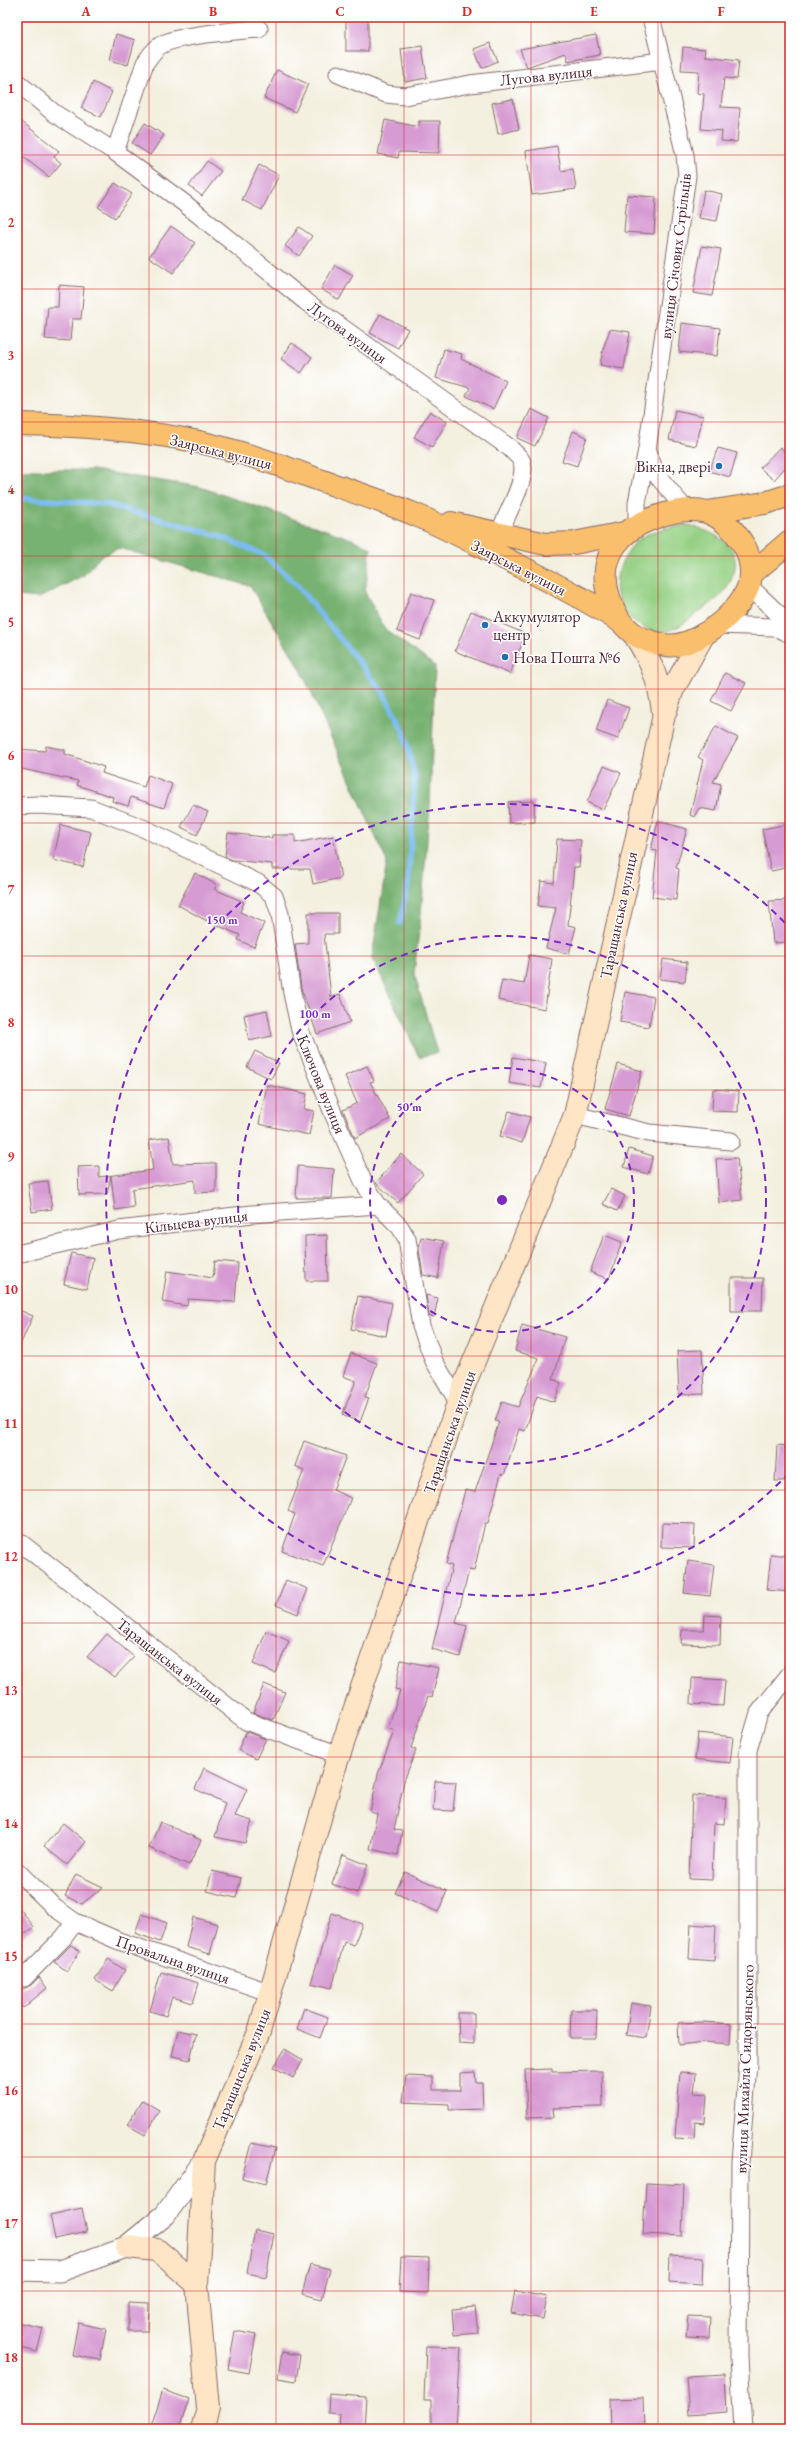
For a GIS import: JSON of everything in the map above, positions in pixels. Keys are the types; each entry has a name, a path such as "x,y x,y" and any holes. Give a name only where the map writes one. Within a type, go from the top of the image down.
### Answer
{"main road":[{"name":"Заярська вулиця","path":"17,424 104,428 185,439 255,456 416,515 532,572 627,627"},
{"path":"790,495 765,503 667,513 631,529 614,546 608,560 605,576 612,607 627,627 651,642 668,646 685,644 710,630 730,613 750,580 790,541"},
{"path":"697,511 724,521 735,532 745,546 750,580"},
{"name":"Заярська вулиця","path":"416,515 546,544 574,543 631,529"},
{"name":"Таращанська вулиця","path":"627,627 646,653 660,685 664,715"},
{"name":"Таращанська вулиця","path":"204,2160 259,2032 339,1754 458,1402 574,1116 664,715 679,677 710,630"},
{"path":"202,2429 208,2408 197,2284 204,2160"},
{"path":"126,2247 157,2250 197,2284"}],"street":[{"name":"вулиця Січових Стрільців","path":"631,529 647,449 687,176 685,155 651,17"},
{"path":"115,152 145,63 152,52 162,44 199,35 259,29"},
{"name":"Лугова вулиця","path":"338,74 386,94 405,96 470,84 662,61"},
{"name":"Лугова вулиця","path":"17,82 54,113 115,152 184,202 305,301 510,448 521,460 524,471 521,483 505,516 499,534"},
{"name":"вулиця Січових Стрільців","path":"647,449 655,473 697,511"},
{"path":"750,580 790,625"},
{"path":"710,630 775,627 790,634"},
{"name":"Ключова вулиця","path":"17,806 38,805 91,808 145,829 258,883 274,896 280,914 292,993 300,1030 335,1118 364,1183 378,1205 400,1227 407,1239 421,1326 434,1361 458,1402"},
{"path":"574,1116 649,1133 730,1142"},
{"name":"Кільцева вулиця","path":"17,1254 119,1230 252,1214 335,1210 378,1205"},
{"name":"Таращанська вулиця","path":"17,1540 246,1721 339,1754"},
{"name":"вулиця Михайла Сидорянського","path":"743,2429 739,2357 740,2162 748,2064 748,1750 759,1712 790,1674"},
{"name":"Провальна вулиця","path":"17,1871 49,1903 75,1922 119,1941 271,1993"},
{"path":"24,1978 64,1937 75,1922"},
{"name":"Таращанська вулиця","path":"17,2270 60,2271 126,2247 165,2215 204,2160"}],"green space":[{"path":"17,470 93,470 200,487 352,539 371,548 365,592 385,629 435,666 430,805 421,914 414,973 437,1053 419,1057 372,957 387,862 300,668 250,586 119,548 100,557 84,575 39,598 17,596"},
{"path":"688,525 699,528 719,538 727,544 735,561 734,571 727,588 720,596 675,628 664,632 654,632 641,626 633,620 622,606 618,598 616,582 618,574 621,565 636,541 651,533 663,529"}],"building":[{"path":"346,18 368,18 368,51 346,51"},
{"path":"116,34 135,40 128,65 110,60"},
{"path":"596,35 600,55 568,61 566,53 527,67 520,49"},
{"path":"490,43 498,61 482,68 474,49"},
{"path":"422,46 427,78 405,82 401,49"},
{"path":"683,47 706,49 705,56 739,60 737,79 724,78 721,107 740,108 737,142 721,141 722,131 701,129 704,94 697,93 699,71 681,70"},
{"path":"277,70 308,84 295,112 264,98"},
{"path":"93,82 112,92 101,117 81,108"},
{"path":"513,99 519,129 498,134 492,103"},
{"path":"17,118 59,151 54,157 61,163 49,177 17,152"},
{"path":"385,120 419,127 419,121 440,121 439,153 399,152 398,158 378,154"},
{"path":"145,123 164,135 150,155 132,143"},
{"path":"557,146 561,171 573,169 576,189 532,195 526,151"},
{"path":"207,161 221,171 202,196 189,186"},
{"path":"259,165 279,175 262,210 242,200"},
{"path":"115,183 132,194 115,218 98,207"},
{"path":"704,190 722,194 717,221 699,218"},
{"path":"627,195 656,197 654,234 624,232"},
{"path":"171,226 195,243 173,273 149,257"},
{"path":"299,227 312,236 299,256 285,246"},
{"path":"702,246 721,249 712,296 693,293"},
{"path":"335,265 353,275 339,300 321,289"},
{"path":"59,285 84,287 81,319 72,319 70,341 45,339 48,307 58,307"},
{"path":"380,314 408,329 398,348 370,333"},
{"path":"682,323 720,328 717,356 679,352"},
{"path":"610,329 630,332 624,369 600,365 603,349"},
{"path":"292,343 312,357 301,373 281,359"},
{"path":"444,349 462,354 461,359 506,381 493,409 466,396 470,388 436,378"},
{"path":"531,409 549,418 535,446 517,438"},
{"path":"675,410 703,416 696,446 669,440"},
{"path":"430,411 447,422 432,447 414,437"},
{"path":"573,431 587,437 577,466 562,461"},
{"path":"780,447 790,457 790,462 774,480 760,468"},
{"path":"718,448 737,453 730,477 709,471"},
{"path":"411,592 434,600 420,640 397,631"},
{"path":"471,611 526,634 510,674 455,651"},
{"path":"725,673 746,683 731,711 711,701"},
{"path":"607,700 629,708 618,739 596,731"},
{"path":"716,726 738,738 713,782 721,784 716,811 699,808 694,817 690,815 703,760 698,757"},
{"path":"46,746 65,750 65,754 104,767 102,773 144,787 148,775 172,784 164,808 131,797 128,806 112,801 113,797 77,785 78,781 17,768 17,749 45,751"},
{"path":"604,766 621,773 603,810 587,802"},
{"path":"534,801 535,822 509,823 508,802"},
{"path":"193,805 208,812 197,835 181,827"},
{"path":"658,821 687,829 676,868 679,869 676,900 652,897 657,851 651,850"},
{"path":"790,824 790,867 771,871 762,829"},
{"path":"61,825 91,832 83,867 53,860"},
{"path":"228,833 272,838 272,835 295,835 295,843 333,836 341,878 313,884 310,869 272,869 272,864 232,860 225,856"},
{"path":"557,839 581,840 579,867 574,867 568,925 576,927 569,954 546,948 556,908 538,906 541,881 554,883"},
{"path":"195,873 217,885 214,889 244,902 240,912 264,923 254,947 238,940 240,935 207,921 178,905"},
{"path":"790,900 790,942 773,943 769,901"},
{"path":"308,913 338,913 338,934 324,934 331,997 340,994 350,1022 317,1034 301,988 295,944 308,943"},
{"path":"529,955 552,959 545,1009 498,1000 502,980 524,984"},
{"path":"663,959 687,962 685,982 660,979"},
{"path":"625,992 654,997 649,1027 620,1022"},
{"path":"267,1010 272,1036 249,1041 244,1015"},
{"path":"255,1051 279,1063 271,1079 247,1067"},
{"path":"513,1057 546,1063 541,1088 509,1083"},
{"path":"618,1064 642,1071 629,1116 605,1109"},
{"path":"367,1066 374,1081 370,1082 390,1119 355,1138 343,1110 357,1103 345,1076"},
{"path":"267,1085 307,1094 304,1109 314,1111 309,1135 259,1124"},
{"path":"713,1089 739,1091 738,1112 712,1111"},
{"path":"509,1111 530,1117 522,1143 500,1136"},
{"path":"169,1137 173,1164 216,1163 216,1192 195,1193 195,1180 132,1189 134,1207 115,1210 111,1176 107,1194 79,1195 78,1167 99,1166 99,1177 153,1170 149,1140"},
{"path":"629,1149 653,1156 648,1174 624,1167"},
{"path":"401,1154 423,1174 398,1203 376,1183"},
{"path":"737,1158 742,1200 719,1203 716,1159"},
{"path":"298,1166 334,1169 332,1198 296,1198"},
{"path":"48,1181 52,1209 32,1212 28,1183"},
{"path":"611,1189 625,1196 617,1211 603,1204"},
{"path":"327,1235 328,1281 306,1281 305,1236"},
{"path":"604,1235 622,1242 609,1279 590,1272"},
{"path":"421,1237 444,1241 438,1278 423,1275 419,1249"},
{"path":"71,1253 93,1258 87,1289 64,1284"},
{"path":"215,1261 238,1263 235,1302 188,1299 187,1306 162,1302 167,1271 213,1278"},
{"path":"731,1278 763,1278 762,1311 731,1311"},
{"path":"426,1295 438,1298 434,1317 429,1316"},
{"path":"358,1296 392,1303 386,1336 351,1329"},
{"path":"17,1309 33,1316 17,1352"},
{"path":"522,1325 565,1337 553,1379 561,1383 554,1402 537,1396 525,1431 519,1429 504,1475 501,1474 488,1523 485,1523 474,1571 469,1570 456,1623 467,1626 460,1657 432,1649 452,1566 446,1564 465,1490 475,1492 499,1422 495,1421 502,1402 518,1407 539,1358 515,1351"},
{"path":"702,1350 704,1394 679,1395 677,1351"},
{"path":"351,1353 377,1363 365,1397 369,1398 360,1422 342,1415 356,1381 343,1376"},
{"path":"304,1441 346,1456 333,1490 351,1498 323,1566 282,1551 295,1514 288,1511 304,1470 295,1466"},
{"path":"777,1445 790,1446 790,1481 775,1481"},
{"path":"662,1523 695,1524 694,1548 661,1547"},
{"path":"771,1554 790,1556 790,1592 767,1590"},
{"path":"688,1561 714,1565 710,1596 684,1593"},
{"path":"286,1580 308,1589 298,1614 276,1605"},
{"path":"705,1615 721,1616 720,1645 681,1644 682,1630 704,1630"},
{"path":"266,1631 289,1641 275,1673 253,1664"},
{"path":"107,1634 134,1657 115,1677 87,1657"},
{"path":"401,1660 439,1668 432,1697 428,1696 411,1748 416,1750 404,1781 394,1830 402,1831 398,1855 370,1849 377,1814 370,1812 378,1774 394,1731 388,1728 400,1690 395,1689"},
{"path":"692,1678 725,1680 723,1706 691,1704"},
{"path":"264,1684 285,1692 273,1720 253,1713"},
{"path":"246,1732 266,1739 256,1759 238,1750"},
{"path":"698,1733 733,1737 730,1763 695,1759"},
{"path":"204,1768 247,1789 235,1816 252,1821 245,1843 215,1837 225,1803 195,1789"},
{"path":"435,1781 456,1782 453,1811 433,1810"},
{"path":"692,1795 726,1798 724,1824 714,1823 712,1880 689,1879"},
{"path":"160,1822 201,1840 189,1865 149,1848"},
{"path":"63,1823 86,1842 67,1865 44,1846"},
{"path":"343,1855 368,1865 357,1893 332,1884"},
{"path":"212,1871 241,1878 236,1898 207,1891"},
{"path":"405,1872 447,1891 438,1912 395,1893"},
{"path":"76,1874 103,1887 82,1904 65,1896"},
{"path":"17,1905 34,1927 17,1940"},
{"path":"332,1913 362,1924 354,1945 344,1942 332,1988 311,1983"},
{"path":"142,1914 167,1923 160,1942 135,1933"},
{"path":"193,1917 218,1924 210,1954 186,1947"},
{"path":"691,1924 716,1926 714,1961 689,1959"},
{"path":"71,1945 80,1951 67,1971 54,1962"},
{"path":"108,1959 125,1970 113,1991 95,1980"},
{"path":"161,1972 199,1983 193,2003 172,1997 166,2016 150,2011"},
{"path":"39,1977 47,1988 23,2008 17,2001 17,1992 31,1985"},
{"path":"631,2003 651,2006 646,2038 626,2035"},
{"path":"304,2008 328,2017 320,2038 297,2029"},
{"path":"571,2010 597,2010 596,2038 570,2038"},
{"path":"458,2013 474,2013 474,2044 459,2043"},
{"path":"703,2022 731,2024 730,2044 704,2042 679,2045 678,2023"},
{"path":"178,2030 196,2034 190,2060 172,2056"},
{"path":"285,2049 303,2060 293,2078 274,2067"},
{"path":"552,2069 552,2072 602,2071 603,2107 553,2108 554,2117 527,2118 525,2070"},
{"path":"475,2072 476,2083 482,2083 483,2109 449,2110 449,2104 403,2102 406,2076 433,2077 433,2090 460,2090 460,2073"},
{"path":"680,2072 696,2073 694,2093 707,2094 705,2123 695,2122 694,2139 675,2138"},
{"path":"142,2100 159,2110 145,2135 127,2125"},
{"path":"251,2143 275,2148 266,2184 242,2178"},
{"path":"646,2183 684,2185 682,2236 643,2234"},
{"path":"82,2208 87,2232 55,2239 50,2215"},
{"path":"255,2230 274,2234 266,2277 247,2273"},
{"path":"670,2255 703,2257 702,2284 669,2282"},
{"path":"401,2257 429,2258 428,2293 399,2292"},
{"path":"310,2264 330,2269 322,2299 302,2294"},
{"path":"515,2291 547,2297 543,2319 511,2313"},
{"path":"128,2302 149,2303 148,2331 128,2331"},
{"path":"475,2307 478,2333 454,2335 452,2309"},
{"path":"688,2316 710,2317 709,2338 686,2337"},
{"path":"17,2322 43,2328 37,2352 17,2347"},
{"path":"78,2323 106,2329 100,2360 72,2355"},
{"path":"235,2331 256,2335 249,2373 228,2369"},
{"path":"426,2346 461,2347 456,2429 431,2429 431,2400 424,2400"},
{"path":"282,2352 300,2355 296,2381 278,2378"},
{"path":"725,2375 727,2412 689,2415 686,2377"},
{"path":"163,2390 189,2399 179,2429 160,2429 151,2426"},
{"path":"329,2394 366,2397 364,2429 339,2429 340,2414 328,2413"},
{"path":"643,2398 644,2429 611,2429 610,2399"}],"waterway":[{"path":"17,498 106,504 219,536 264,555 297,585 383,692 404,732 415,777 408,885 400,923"}],"place":[{"name":"Вікна, двері","path":"719,466"},
{"name":"Аккумулятор центр","path":"485,625"},
{"name":"Нова Пошта №6","path":"505,657"}]}
